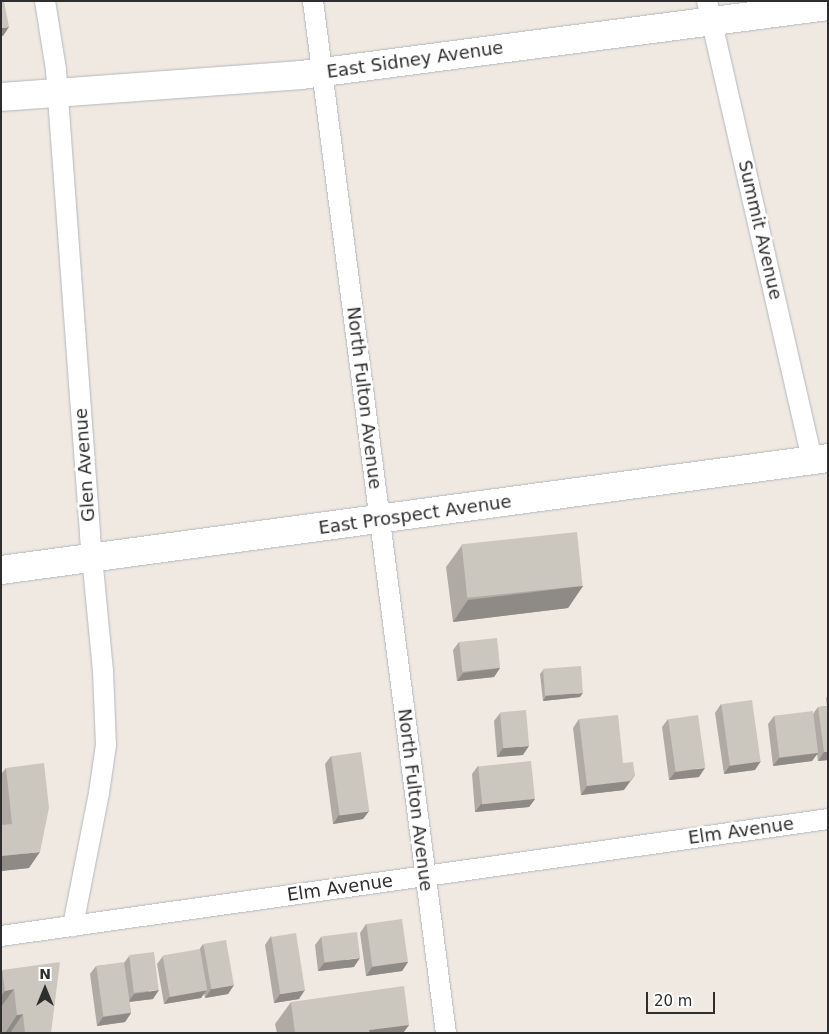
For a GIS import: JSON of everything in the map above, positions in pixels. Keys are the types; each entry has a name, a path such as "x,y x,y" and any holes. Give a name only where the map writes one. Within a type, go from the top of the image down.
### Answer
{"street":[{"name":"Glen Avenue","path":"44,1 57,93 92,559 103,671 106,745 99,793 73,926"},
{"name":"North Fulton Avenue","path":"313,1 446,1033"},
{"name":"East Sidney Avenue","path":"1,97 322,73 710,11 828,6"},
{"name":"Summit Avenue","path":"710,11 820,459"},
{"name":"East Prospect Avenue","path":"1,570 820,459"},
{"name":"Elm Avenue","path":"1,936 828,818"}],"building":[{"path":"1,1 4,1 9,27 1,28"},
{"path":"577,532 583,586 467,598 462,544"},
{"path":"497,638 500,668 462,672 459,642"},
{"path":"581,666 583,693 545,696 543,669"},
{"path":"752,700 761,761 730,766 721,704"},
{"path":"828,706 828,752 824,752 818,707"},
{"path":"526,710 529,746 503,748 500,712"},
{"path":"813,711 818,753 779,757 774,716"},
{"path":"618,715 623,763 633,762 635,775 630,781 587,786 579,719"},
{"path":"698,715 705,767 676,772 668,719"},
{"path":"361,752 369,811 340,816 331,756"},
{"path":"531,761 535,799 482,804 478,767"},
{"path":"44,763 49,808 40,852 1,856 1,825 12,824 6,768"},
{"path":"402,919 408,962 372,967 366,924"},
{"path":"357,932 360,958 324,962 321,936"},
{"path":"296,933 305,990 280,994 271,937"},
{"path":"226,940 234,985 211,989 203,944"},
{"path":"200,949 207,990 170,997 163,956"},
{"path":"154,952 159,990 134,993 129,955"},
{"path":"60,962 51,1033 25,1033 23,1014 17,1015 14,989 5,991 2,970"},
{"path":"124,962 131,1013 103,1016 96,966"},
{"path":"404,986 409,1025 369,1030 370,1033 295,1033 291,1002"}]}
